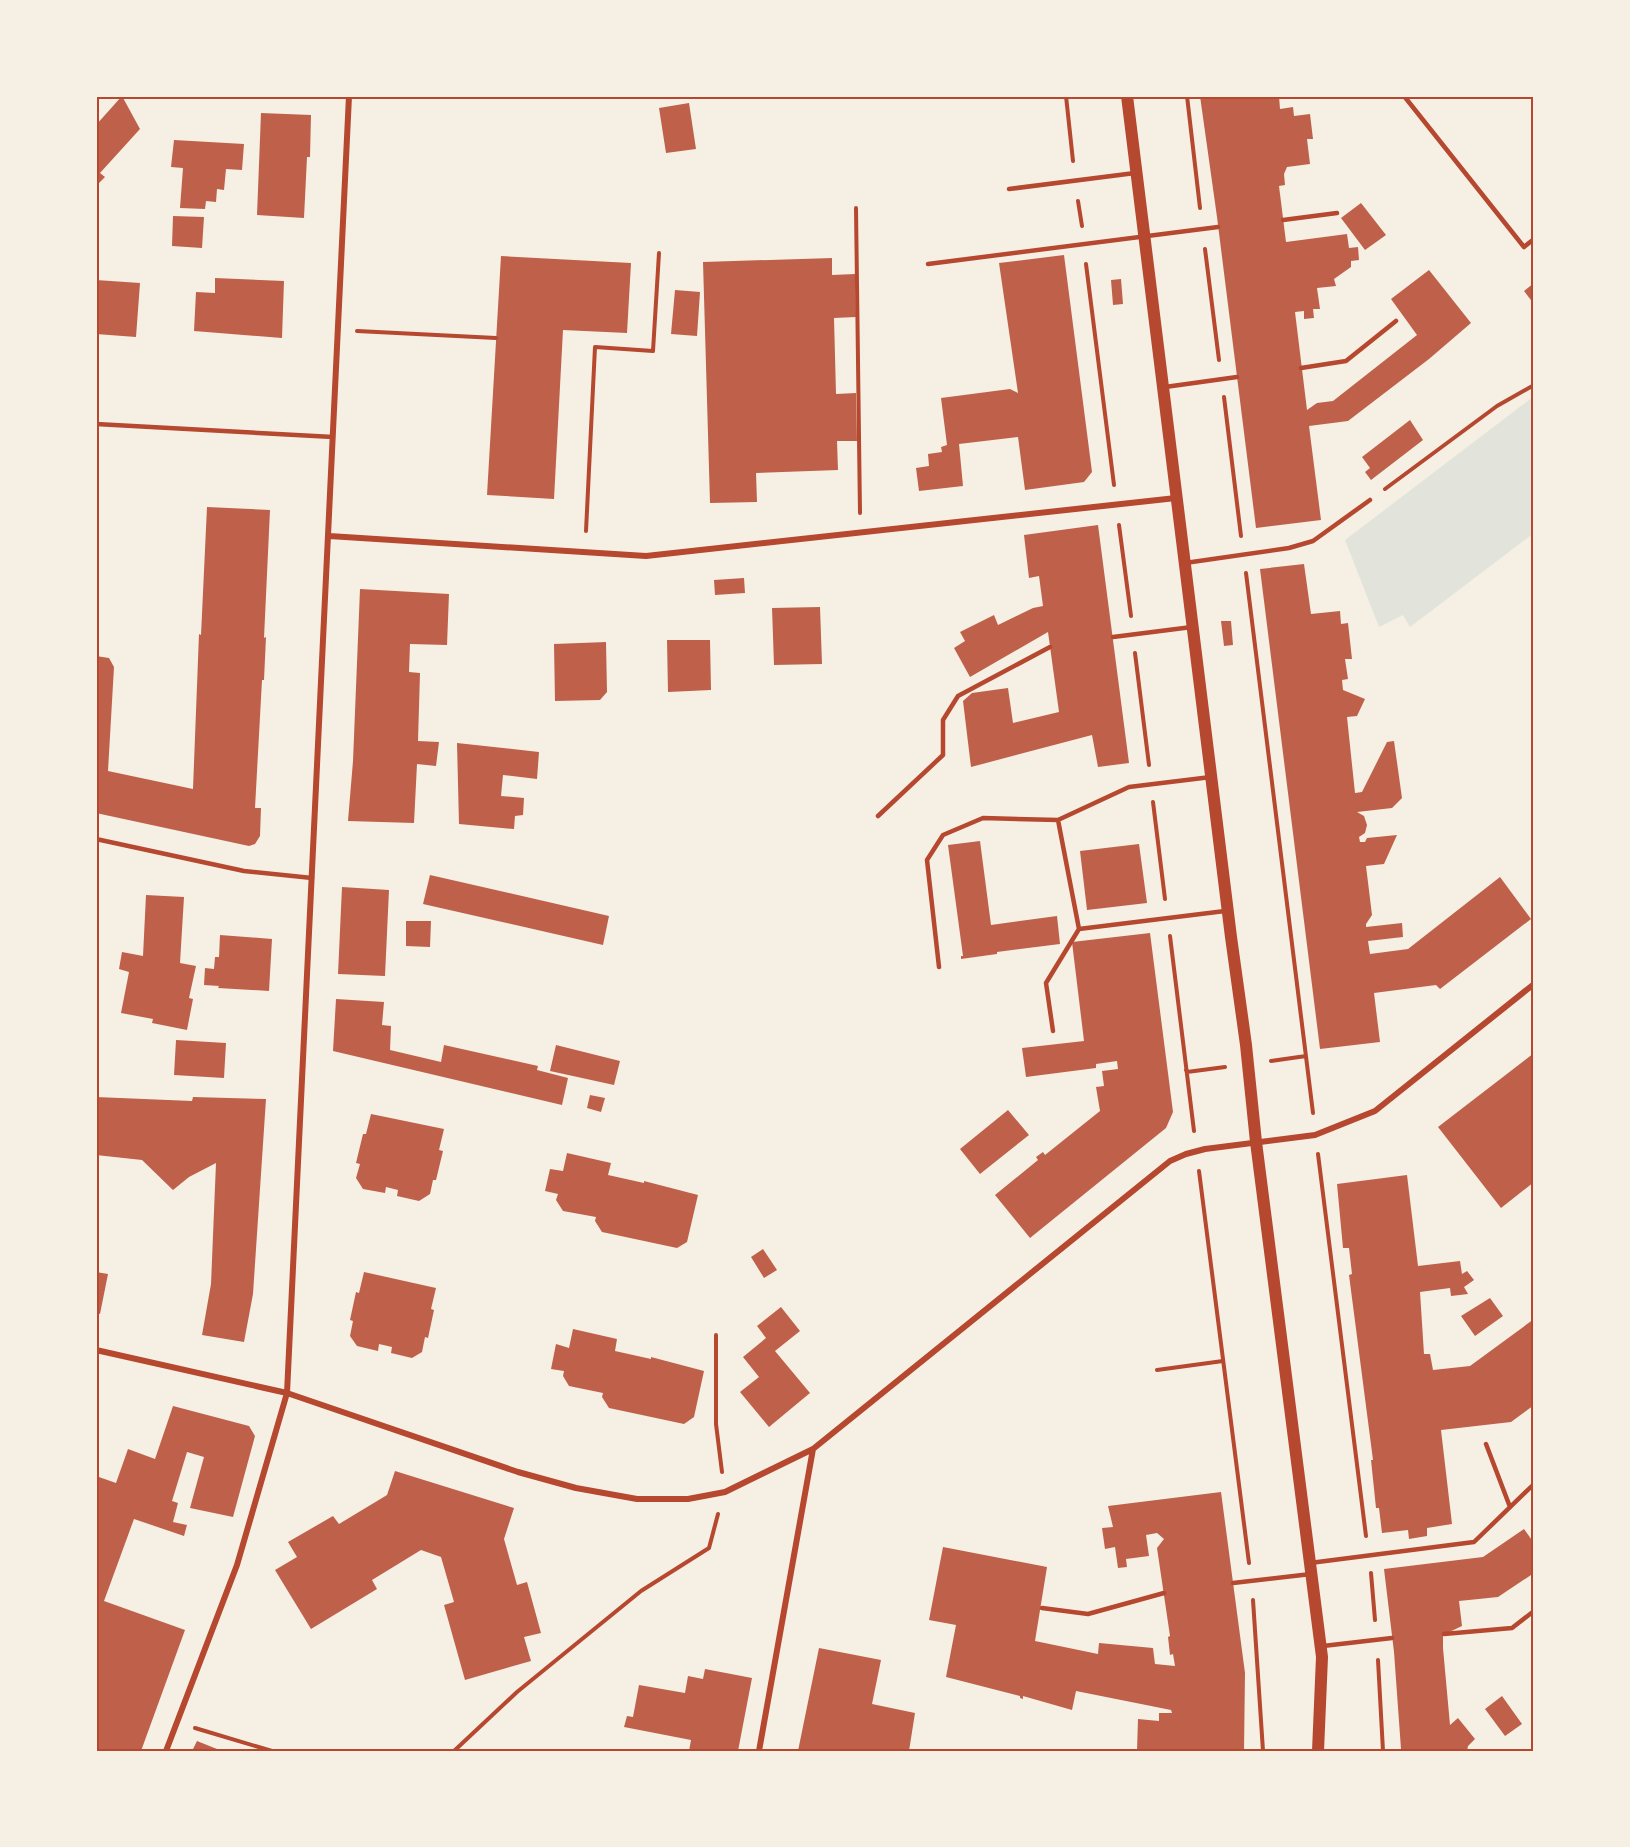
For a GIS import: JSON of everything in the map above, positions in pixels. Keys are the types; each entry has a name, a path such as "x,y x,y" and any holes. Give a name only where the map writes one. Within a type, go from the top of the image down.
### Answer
{"main road":[{"path":"1127,96 1322,1657 1318,1751"}],"street":[{"path":"166,1751 237,1565 286,1393 349,96"},
{"path":"329,536 646,556 1176,498"},
{"path":"96,1350 286,1393 518,1472 576,1488 637,1499 688,1499 724,1492 813,1449 1170,1161 1197,1151 1315,1135 1375,1111 1534,984"},
{"path":"759,1751 813,1449"}],"lane":[{"path":"1404,96 1524,247 1534,239"},
{"path":"1009,189 1135,173"},
{"path":"1283,220 1337,213"},
{"path":"928,264 1218,227"},
{"path":"1301,368 1346,361 1396,321"},
{"path":"1162,387 1237,377"},
{"path":"96,424 333,437"},
{"path":"1185,563 1289,548 1313,541 1370,500"},
{"path":"1113,637 1192,627"},
{"path":"878,816 943,755 943,720 958,696 1050,646"},
{"path":"939,967 927,860 943,836 983,818 1058,820 1129,787 1211,777"},
{"path":"1053,1031 1046,983 1079,929 1058,820"},
{"path":"96,839 244,871 312,878"},
{"path":"1079,929 1227,911"},
{"path":"1486,1443 1510,1507"},
{"path":"1233,1583 1369,1555 1474,1542 1534,1484"},
{"path":"1042,1608 1088,1614 1164,1593"},
{"path":"1444,1634 1512,1628 1534,1611"},
{"path":"1320,1647 1392,1638"}],"path":[{"path":"1187,96 1369,1555 1377,1640 1383,1751"},
{"path":"856,208 861,533"},
{"path":"585,552 595,347 653,351 659,253"},
{"path":"338,330 496,338"},
{"path":"1370,500 1497,406 1534,385"},
{"path":"1167,918 1186,1072 1305,1056"},
{"path":"454,1751 517,1692 641,1591 709,1548 724,1492 716,1424 716,1335"},
{"path":"1157,1370 1223,1361"},
{"path":"177,1723 272,1751"}],"shaded area":[{"path":"1533,397 1534,533 1410,627 1403,615 1379,627 1345,540"}],"building":[{"path":"122,96 140,129 100,173 105,177 98,184 96,182 96,125"},
{"path":"1200,96 1279,96 1280,109 1293,107 1294,116 1310,114 1313,139 1307,139 1310,164 1287,167 1284,174 1285,185 1279,186 1286,242 1347,234 1349,248 1358,247 1359,260 1351,261 1351,267 1334,279 1336,286 1317,288 1320,309 1313,309 1314,318 1304,319 1304,311 1295,312 1307,410 1317,403 1333,401 1417,335 1391,299 1429,270 1471,323 1429,359 1348,421 1309,426 1321,520 1256,528"},
{"path":"689,103 696,149 666,153 659,108"},
{"path":"261,113 311,115 310,157 307,157 304,218 257,215"},
{"path":"174,140 244,144 242,170 226,169 224,190 217,189 216,202 206,201 205,209 180,208 183,168 171,167"},
{"path":"1361,203 1386,235 1365,250 1341,218"},
{"path":"173,216 204,217 202,248 172,246"},
{"path":"1064,255 1092,472 1084,482 1025,490 1018,437 959,444 963,486 919,491 916,468 929,466 928,454 942,452 941,447 947,445 941,398 1010,389 1018,393 999,263"},
{"path":"501,256 631,263 627,333 563,330 554,499 487,495"},
{"path":"832,258 832,275 855,274 856,317 834,318 836,394 856,393 857,441 837,441 838,470 756,473 757,502 710,503 703,262"},
{"path":"215,278 284,281 282,338 194,331 196,292 215,293"},
{"path":"1121,279 1123,304 1113,305 1111,280"},
{"path":"96,280 140,283 136,337 96,334"},
{"path":"1534,283 1534,304 1524,291"},
{"path":"675,290 700,292 697,336 671,334"},
{"path":"1410,420 1423,440 1371,480 1365,472 1370,468 1362,457"},
{"path":"207,507 270,510 264,680 262,680 255,808 261,808 260,836 255,844 249,846 96,813 96,656 109,658 114,667 108,771 193,789"},
{"path":"1098,525 1129,763 1098,767 1092,735 971,767 963,701 972,693 1008,688 1013,723 1059,712 1048,632 970,677 954,648 965,641 960,632 994,615 998,625 1033,608 1043,606 1039,576 1029,578 1024,535"},
{"path":"1304,564 1311,614 1340,611 1341,624 1348,623 1352,659 1345,659 1348,679 1342,680 1343,690 1365,699 1357,716 1347,717 1355,793 1362,792 1387,742 1394,741 1402,798 1392,808 1357,812 1364,816 1367,825 1365,833 1359,837 1360,842 1365,842 1367,838 1397,835 1384,864 1366,866 1372,915 1366,927 1402,923 1403,937 1368,941 1370,954 1408,949 1500,877 1531,919 1440,989 1436,985 1374,993 1380,1042 1320,1049 1260,569"},
{"path":"744,578 745,593 715,595 714,580"},
{"path":"360,589 449,594 447,645 410,644 409,672 420,673 418,741 439,742 436,766 417,764 414,823 348,821 353,761"},
{"path":"820,607 822,664 774,665 772,608"},
{"path":"1221,621 1231,621 1233,645 1224,646"},
{"path":"667,640 710,640 711,690 668,692"},
{"path":"606,642 607,692 600,700 555,701 554,644"},
{"path":"457,743 539,752 537,779 503,775 501,796 524,798 523,815 515,816 514,829 459,824"},
{"path":"980,841 991,925 1057,916 1060,944 961,959 963,956 948,845"},
{"path":"1139,844 1147,903 1087,910 1080,851"},
{"path":"430,875 609,916 603,945 423,904"},
{"path":"342,887 389,890 385,976 338,974"},
{"path":"146,895 184,897 180,963 196,966 189,998 193,999 187,1030 152,1023 153,1019 121,1013 129,972 119,969 122,952 143,956"},
{"path":"406,921 431,921 430,947 406,946"},
{"path":"1150,933 1173,1112 1166,1128 1030,1238 995,1195 1038,1160 1036,1157 1043,1152 1045,1155 1100,1111 1096,1087 1104,1086 1102,1071 1118,1069 1117,1061 1096,1064 1096,1068 1026,1077 1022,1048 1084,1041 1072,942"},
{"path":"220,935 272,939 269,991 204,985 205,968 214,969 215,957 219,957"},
{"path":"336,999 384,1002 382,1025 391,1026 390,1050 441,1062 444,1045 538,1066 537,1070 568,1078 562,1105 333,1051"},
{"path":"176,1040 226,1043 224,1078 174,1075"},
{"path":"556,1045 620,1061 614,1085 550,1071"},
{"path":"1534,1053 1534,1182 1501,1208 1438,1127"},
{"path":"590,1095 605,1098 601,1112 587,1108"},
{"path":"96,1097 192,1101 193,1097 266,1099 253,1294 244,1342 202,1335 211,1284 216,1163 189,1177 173,1190 142,1160 96,1155"},
{"path":"1008,1110 1029,1135 980,1174 960,1149"},
{"path":"371,1114 444,1129 439,1150 443,1151 430,1194 419,1201 397,1196 398,1190 386,1187 385,1193 363,1189 356,1178 360,1164 356,1163"},
{"path":"567,1153 611,1163 608,1175 644,1183 644,1181 698,1195 687,1242 677,1248 602,1232 595,1221 596,1217 563,1211 556,1200 558,1194 545,1191 550,1169 563,1171"},
{"path":"1407,1175 1418,1266 1460,1261 1462,1274 1467,1271 1474,1280 1464,1287 1468,1294 1451,1296 1450,1288 1420,1292 1424,1354 1430,1354 1433,1370 1470,1366 1534,1319 1534,1405 1511,1422 1441,1430 1452,1524 1427,1528 1427,1536 1409,1539 1408,1530 1382,1533 1379,1508 1376,1508 1371,1460 1373,1460 1349,1275 1352,1274 1349,1248 1343,1248 1337,1184"},
{"path":"763,1249 777,1270 764,1278 751,1257"},
{"path":"96,1272 108,1274 100,1314 96,1313"},
{"path":"364,1272 436,1288 428,1338 425,1337 422,1352 412,1358 391,1353 392,1347 379,1344 378,1351 357,1346 350,1336 353,1321 350,1320 356,1292 359,1293"},
{"path":"1490,1298 1503,1316 1475,1336 1461,1316"},
{"path":"781,1307 800,1331 775,1351 810,1393 769,1427 740,1392 759,1377 743,1357 766,1338 757,1326"},
{"path":"573,1329 617,1339 615,1351 651,1359 651,1357 704,1371 694,1417 684,1424 609,1408 602,1397 603,1393 569,1386 563,1376 564,1371 551,1369 556,1344 569,1348"},
{"path":"173,1406 249,1426 255,1436 233,1517 190,1508 204,1457 187,1452 172,1501 178,1503 173,1522 187,1525 184,1536 134,1519 104,1601 185,1630 141,1751 96,1751 96,1476 116,1483 128,1449 155,1459"},
{"path":"395,1471 514,1508 504,1539 517,1585 527,1582 541,1633 524,1637 531,1661 465,1680 444,1605 454,1602 441,1557 421,1550 372,1580 377,1589 311,1629 275,1570 297,1557 288,1542 333,1516 339,1524 387,1495"},
{"path":"1221,1492 1245,1673 1244,1751 1137,1751 1138,1719 1159,1721 1159,1713 1172,1713 1171,1710 1076,1691 1072,1710 946,1677 956,1625 929,1620 943,1547 1047,1567 1035,1641 1098,1654 1099,1643 1153,1648 1155,1664 1175,1666 1173,1654 1170,1655 1168,1637 1170,1636 1157,1548 1164,1539 1157,1533 1146,1535 1149,1556 1126,1559 1127,1567 1118,1568 1115,1547 1105,1549 1102,1528 1113,1527 1108,1506"},
{"path":"1524,1529 1534,1543 1534,1573 1498,1597 1459,1601 1462,1626 1443,1635 1450,1725 1458,1718 1475,1739 1468,1746 1467,1751 1405,1751 1401,1749 1394,1652 1384,1569 1483,1557"},
{"path":"819,1648 881,1660 872,1704 915,1713 909,1751 798,1751"},
{"path":"705,1669 752,1678 738,1751 689,1751 691,1740 624,1727 627,1716 633,1717 639,1685 685,1693 688,1676 703,1679"},
{"path":"1502,1696 1522,1724 1505,1736 1485,1709"},
{"path":"197,1741 222,1751 192,1751"}]}
